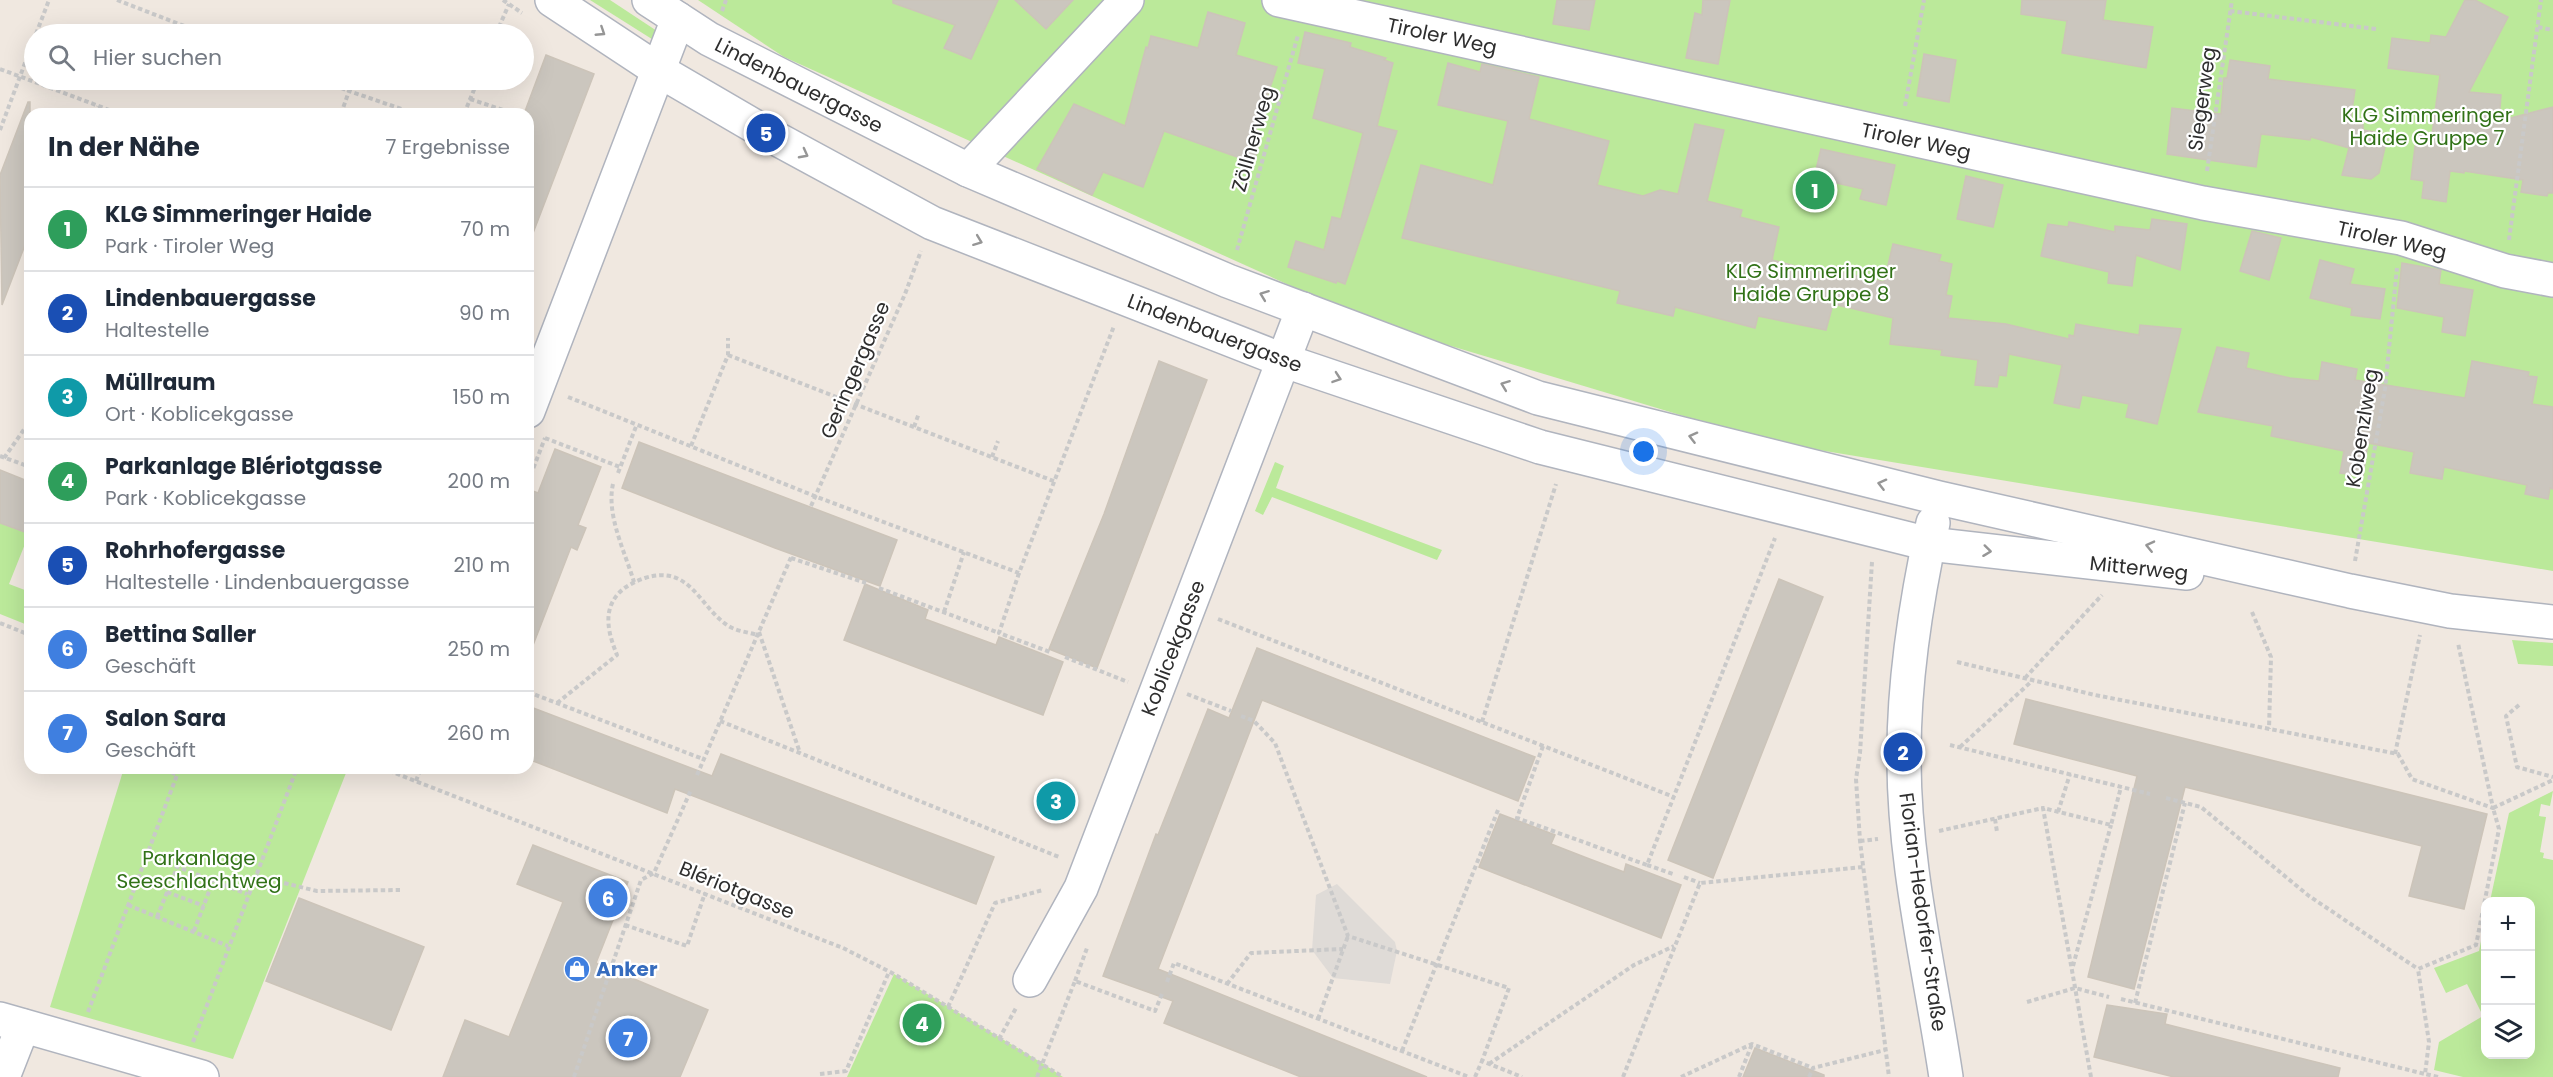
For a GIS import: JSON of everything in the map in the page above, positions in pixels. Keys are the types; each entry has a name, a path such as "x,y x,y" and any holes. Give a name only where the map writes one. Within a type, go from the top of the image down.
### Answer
{"street":[{"name":"Lindenbauergasse","path":"649,0 709,39 968,170 1228,281 1538,398 1939,498"},
{"path":"968,170 1127,0"},
{"name":"Tiroler Weg","path":"1293,3 2203,203 2400,238 2505,272 2553,280"},
{"name":"Lindenbauergasse","path":"540,8 658,70 766,133 932,223 1285,361 1540,447 1929,544"},
{"path":"541,425 658,70 678,19"},
{"name":"Koblicekgasse","path":"1030,981 1081,888 1285,361 1303,309"},
{"name":"Mitterweg","path":"1939,498 2350,591 2450,611 2553,622"},
{"name":"Florian-Hedorfer-Straße","path":"1939,498 1911,650 1904,752 1908,836 1946,1077"},
{"name":"Mitterweg","path":"1929,544 2350,591"},
{"path":"3,1077 12,1023 196,1064"}],"path":[{"path":"40,24 49,0"},
{"path":"117,0 179,24"},
{"path":"503,0 508,4 540,8"},
{"path":"1899,137 1924,0"},
{"name":"Siegerweg","path":"2203,203 2232,0"},
{"path":"2505,272 2541,0"},
{"name":"Zöllnerweg","path":"1228,281 1293,3"},
{"path":"500,24 508,4"},
{"path":"2230,11 2376,29"},
{"path":"2538,27 2553,30"},
{"path":"0,130 24,65"},
{"path":"0,69 24,78"},
{"path":"56,90 104,108"},
{"path":"466,108 474,90"},
{"path":"343,108 349,91 399,108"},
{"path":"470,99 497,108"},
{"name":"Kobenzlweg","path":"2350,591 2385,389 2400,238"},
{"name":"Geringergasse","path":"811,506 857,404 923,245"},
{"path":"999,633 1018,573 1056,482 1114,325 1125,329"},
{"path":"691,446 728,355 728,338"},
{"path":"728,355 1056,482"},
{"path":"561,394 817,497 1018,573"},
{"path":"914,427 919,413"},
{"path":"618,473 636,424"},
{"path":"534,456 541,425 620,467"},
{"path":"24,429 2,457 24,465"},
{"path":"992,457 998,441"},
{"path":"1482,722 1558,478"},
{"path":"613,484 610,496 613,513 634,582"},
{"path":"1647,865 1776,535 1765,532"},
{"path":"944,612 964,552"},
{"path":"1873,552 1868,588 1860,753 1856,779 1863,867 1889,1077"},
{"path":"697,775 791,556 866,583"},
{"path":"557,703 617,655 610,636 608,617 618,593 634,582 654,575 669,576 688,584 727,625 758,633"},
{"path":"879,588 1050,652"},
{"path":"2025,678 2105,592"},
{"path":"2252,612 2271,657 2269,729"},
{"path":"1212,616 1674,797"},
{"path":"0,623 24,633"},
{"path":"2395,754 2422,628"},
{"path":"2418,969 2476,945 2499,829 2455,632"},
{"path":"758,633 800,754"},
{"path":"1065,657 1137,685"},
{"path":"1957,662 2033,680 2398,754 2412,779 2493,808 2553,779"},
{"path":"1959,747 2033,680"},
{"path":"1183,693 1231,711"},
{"path":"534,694 703,759"},
{"path":"2519,705 2506,716 2517,767 2553,779"},
{"path":"1241,716 1254,721 1275,743 1348,936 1318,1019"},
{"path":"720,721 1069,861"},
{"path":"1950,745 2150,794"},
{"path":"1543,746 1517,818 1673,874"},
{"path":"85,1019 177,775 175,774"},
{"path":"196,1064 228,946 295,774"},
{"name":"Blériotgasse","path":"398,774 843,948 948,1007 1063,1077"},
{"path":"416,781 419,774"},
{"path":"2058,812 2070,774"},
{"path":"2072,969 2121,787"},
{"path":"574,1077 641,880 654,873 691,790"},
{"path":"2166,798 2201,807 2309,896 2418,969 2429,1042 2425,1074"},
{"path":"2134,1003 2185,803"},
{"path":"1908,836 1929,834 2043,808 2111,825"},
{"path":"2043,808 2091,1077"},
{"path":"1402,1051 1498,810"},
{"path":"1995,819 1997,832"},
{"path":"147,855 247,894"},
{"path":"158,917 177,867"},
{"path":"1684,877 1700,883 1863,867"},
{"path":"255,876 317,891 400,890"},
{"path":"194,931 213,881"},
{"path":"1623,1077 1700,883"},
{"path":"948,1007 995,903 1050,888"},
{"path":"167,892 204,906"},
{"path":"626,925 687,946 705,893"},
{"path":"128,905 228,946"},
{"path":"1037,1077 1091,936"},
{"path":"1348,936 1509,988 1475,1077"},
{"path":"1489,1064 1634,965 1675,945"},
{"path":"1227,984 1251,952 1343,949"},
{"path":"1167,981 1174,963 1469,1077"},
{"path":"820,1074 846,1071 888,972"},
{"path":"1075,981 1155,1011 1162,994"},
{"path":"2027,1002 2075,988 2109,997"},
{"path":"2121,999 2438,1077"},
{"path":"1681,1077 1752,1044 1812,1068 1885,1050"},
{"path":"1739,1077 1752,1044"},
{"path":"1482,1061 1522,1077"},
{"path":"1809,1077 1812,1068"}],"green space":[{"path":"590,0 610,0 657,31 655,41"},
{"name":"KLG Simmeringer Haide Gruppe 8","path":"698,0 2553,0 2553,571 1770,442 1371,322 784,57"},
{"path":"1275,462 1284,466 1276,488 1442,550 1437,560 1272,497 1263,515 1255,511"},
{"path":"0,523 24,532 24,546 9,584 24,590 24,624 0,614"},
{"path":"2512,640 2553,643 2553,666 2518,664"},
{"name":"Parkanlage Seeschlachtweg","path":"122,774 346,774 233,1059 50,1007"},
{"path":"2553,791 2550,806 2541,804 2539,816 2546,817 2540,852 2544,853 2543,858 2553,860 2553,1077 2463,1077 2434,1070 2439,1042 2481,1017 2481,1059 2535,1059 2535,897 2491,897 2509,813"},
{"path":"2481,941 2481,1012 2467,984 2446,993 2434,968 2479,951"},
{"path":"894,974 1042,1063 1063,1077 847,1077"}],"shaded area":[{"path":"1337,884 1395,942 1397,951 1390,984 1333,978 1312,950 1316,895"}],"building":[{"path":"893,0 998,0 971,59 944,48 955,25 893,3"},
{"path":"1015,0 1073,0 1046,29"},
{"path":"1557,0 1595,0 1589,30 1553,24"},
{"path":"1703,0 1730,0 1718,64 1686,58 1695,13 1702,15"},
{"path":"2022,0 2106,0 2103,20 2153,27 2146,68 2062,53 2067,21 2021,14"},
{"path":"2465,0 2475,0 2508,17 2469,92 2501,95 2499,121 2553,107 2553,193 2548,193 2547,196 2521,192 2523,180 2450,171 2446,202 2422,198 2424,181 2411,179 2417,131 2432,134 2440,75 2388,68 2392,38 2430,43 2431,35 2446,37"},
{"path":"1208,12 1245,23 1236,55 1277,67 1253,139 1259,142 1254,163 1164,131 1143,187 1103,172 1092,195 1037,169 1074,104 1125,126 1151,36 1198,48"},
{"path":"1305,32 1351,43 1350,47 1386,58 1384,60 1393,63 1377,126 1397,131 1345,284 1288,267 1296,241 1324,250 1332,217 1341,219 1363,133 1313,118 1325,69 1298,63"},
{"path":"1924,54 1956,60 1949,102 1917,96"},
{"path":"546,55 594,74 534,231 534,108 526,108"},
{"path":"2230,60 2270,66 2268,79 2355,90 2350,123 2363,125 2363,130 2388,134 2379,173 2371,179 2342,175 2349,148 2311,137 2310,140 2261,134 2256,167 2167,154 2172,108 2221,114 2224,78 2227,78"},
{"path":"1448,63 1480,72 1482,64 1539,77 1529,119 1609,141 1597,185 1643,196 1660,190 1678,194 1695,124 1724,130 1707,201 1742,210 1740,217 1779,227 1772,260 1825,274 1826,269 1884,282 1893,244 1941,255 1939,261 1952,264 1946,295 1952,296 1948,318 2006,324 2069,339 2069,335 2074,336 2076,324 2139,335 2140,325 2181,329 2157,424 2126,417 2129,404 2082,395 2079,408 2054,403 2062,365 2009,354 2006,376 1999,375 1997,387 1975,385 1978,360 1941,355 1942,350 1890,344 1893,318 1833,304 1826,330 1758,316 1755,328 1675,307 1673,316 1617,303 1620,291 1402,238 1421,165 1493,185 1508,121 1438,105"},
{"path":"24,112 24,248 2,305 0,175"},
{"path":"1821,149 1895,165 1886,205 1860,199 1863,189 1814,178"},
{"path":"1966,176 2003,185 1993,227 1957,219"},
{"path":"2152,219 2187,224 2180,270 2136,255 2132,286 2108,283 2109,272 2041,256 2048,224 2068,227 2069,222 2115,232 2115,226 2150,230"},
{"path":"2252,231 2281,238 2269,280 2240,271"},
{"path":"2320,260 2354,269 2350,284 2385,289 2380,319 2351,315 2352,308 2310,298"},
{"path":"2402,263 2441,270 2439,284 2473,290 2465,336 2442,332 2444,317 2397,308"},
{"path":"2217,347 2249,353 2246,368 2290,378 2319,381 2322,362 2357,369 2355,380 2465,398 2472,361 2529,372 2528,376 2537,377 2532,404 2553,407 2553,489 2550,488 2548,499 2525,494 2527,485 2444,467 2442,479 2410,473 2414,452 2368,443 2363,476 2340,473 2344,451 2271,436 2273,426 2198,412"},
{"path":"1159,361 1207,380 1097,668 1049,649 1104,514"},
{"path":"639,442 897,540 880,586 622,488"},
{"path":"555,449 601,467 578,525 586,528 577,550 571,547 534,643 534,491 538,493"},
{"path":"0,470 24,480 24,532 0,523"},
{"path":"1779,579 1823,597 1713,878 1668,860"},
{"path":"865,584 928,610 925,619 996,645 999,637 1063,662 1043,715 844,640"},
{"path":"1257,648 1535,757 1518,801 1262,700 1158,969 1427,1077 1301,1077 1164,1023 1173,1001 1103,976 1156,834 1158,835 1208,709 1229,718"},
{"path":"2026,699 2487,814 2464,909 2409,896 2422,846 2185,787 2134,989 2088,977 2137,776 2014,744"},
{"path":"534,708 712,776 721,754 994,857 976,904 675,789 667,813 534,761"},
{"path":"1500,814 1555,835 1551,844 1624,872 1626,864 1681,885 1661,938 1479,867"},
{"path":"533,845 628,882 596,963 708,1010 680,1077 443,1077 465,1020 509,1037 563,902 517,884"},
{"path":"299,898 424,947 391,1030 266,981"},
{"path":"2107,1005 2167,1014 2165,1024 2340,1068 2338,1077 2174,1077 2094,1057"},
{"path":"1755,1048 1824,1075 1824,1077 1743,1077"}],"place":[{"name":"Rohrhofergasse","path":"766,133"},
{"name":"KLG Simmeringer Haide","path":"1815,190"},
{"name":"Lindenbauergasse","path":"1903,752"},
{"name":"Müllraum","path":"1056,801"},
{"name":"Bettina Saller","path":"608,898"},
{"name":"Anker","path":"577,969"},
{"name":"Parkanlage Blériotgasse","path":"922,1023"},
{"name":"Salon Sara","path":"628,1038"}],"park label":[{"name":"KLG Simmeringer Haide Gruppe 7","path":"2427,126"}]}
